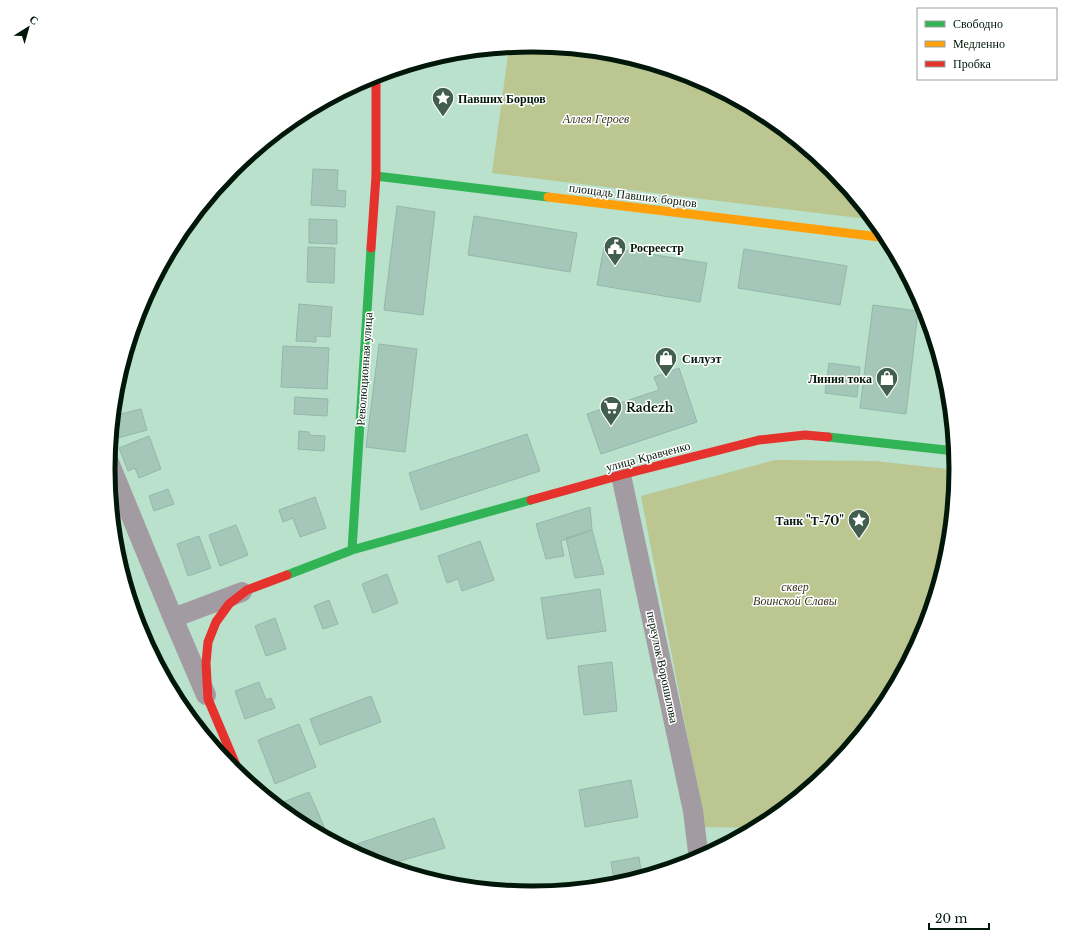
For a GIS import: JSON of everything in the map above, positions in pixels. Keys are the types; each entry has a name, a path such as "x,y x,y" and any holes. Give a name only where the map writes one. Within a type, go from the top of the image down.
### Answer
{"street":[{"name":"Революционная улица","path":"352,550 376,176 376,83"},
{"name":"площадь Павших борцов","path":"376,176 879,237"},
{"name":"улица Кравченко","path":"352,550 621,476 759,440 805,435 949,450"},
{"name":"переулок Ворошилова","path":"621,476 693,811 698,852"},
{"path":"115,477 235,763"},
{"path":"173,618 352,550"},
{"path":"208,699 206,663 208,642 216,622 229,604 247,590"}],"green space":[{"name":"Аллея Героев","path":"508,53 560,53 587,56 641,66 667,74 717,95 741,108 787,138 808,156 828,174 867,219 492,173"},
{"name":"сквер Воинской Славы","path":"775,460 875,461 950,469 946,524 936,578 918,629 894,678 864,724 828,765 787,801 746,828 705,827 641,496"}],"building":[{"path":"313,169 338,170 337,190 346,191 345,207 311,205"},
{"path":"397,206 435,212 423,315 384,310"},
{"path":"474,216 577,233 570,272 468,255"},
{"path":"309,219 337,220 337,244 309,243"},
{"path":"308,247 335,248 334,283 307,282"},
{"path":"604,247 707,263 700,302 597,285"},
{"path":"744,249 847,266 840,305 738,288"},
{"path":"299,304 332,307 330,337 316,336 316,342 296,341"},
{"path":"873,305 918,311 906,414 860,408"},
{"path":"379,344 417,349 405,452 366,447"},
{"path":"283,346 329,348 327,389 281,387"},
{"path":"829,363 860,367 857,397 825,393"},
{"path":"679,368 697,422 601,454 587,414 659,390 654,377"},
{"path":"295,397 328,399 327,416 294,414"},
{"path":"141,409 147,430 118,438 117,433 119,414"},
{"path":"299,431 309,432 309,435 325,436 324,451 298,449"},
{"path":"527,434 540,471 421,510 409,473"},
{"path":"149,436 161,469 139,478 135,468 128,471 119,448"},
{"path":"168,489 174,504 154,511 149,496"},
{"path":"315,497 326,528 300,537 293,518 283,522 279,510"},
{"path":"590,507 592,530 561,541 564,556 546,559 536,524"},
{"path":"236,525 248,555 220,566 209,535"},
{"path":"592,530 604,574 575,578 566,538"},
{"path":"199,536 211,568 188,576 177,544"},
{"path":"480,541 494,580 462,591 458,579 447,583 438,556"},
{"path":"387,574 398,603 373,613 362,584"},
{"path":"600,589 606,631 547,639 541,598"},
{"path":"134,593 141,608 139,609 137,604"},
{"path":"329,600 338,624 323,629 314,606"},
{"path":"275,618 286,649 266,656 255,626"},
{"path":"612,662 617,711 584,715 578,666"},
{"path":"259,682 266,700 271,698 275,708 245,719 235,691"},
{"path":"371,696 381,722 320,745 310,719"},
{"path":"299,724 316,767 275,784 258,740"},
{"path":"631,780 638,817 585,827 579,790"},
{"path":"309,792 327,832 284,805 283,802"},
{"path":"434,818 445,848 393,863 352,846"},
{"path":"639,857 641,873 614,879 611,862"}],"traffic: fast":[{"path":"376,176 548,197"},
{"path":"352,550 371,248"},
{"path":"828,437 949,450"},
{"path":"287,575 352,550 531,500"}],"traffic: slow":[{"path":"548,197 879,237"}],"traffic: jam":[{"path":"371,248 376,176 376,83"},
{"path":"531,500 621,475 759,440 805,435 828,437"},
{"path":"235,763 208,699 206,663 208,642 216,622 229,604 247,590 287,575"}],"place":[{"name":"Павших Борцов","path":"443,118"},
{"name":"Росреестр","path":"615,266"},
{"name":"Силуэт","path":"666,378"},
{"name":"Линия тока","path":"887,398"},
{"name":"Radezh","path":"611,426"},
{"name":"Танк \"Т-70\"","path":"859,540"}]}
